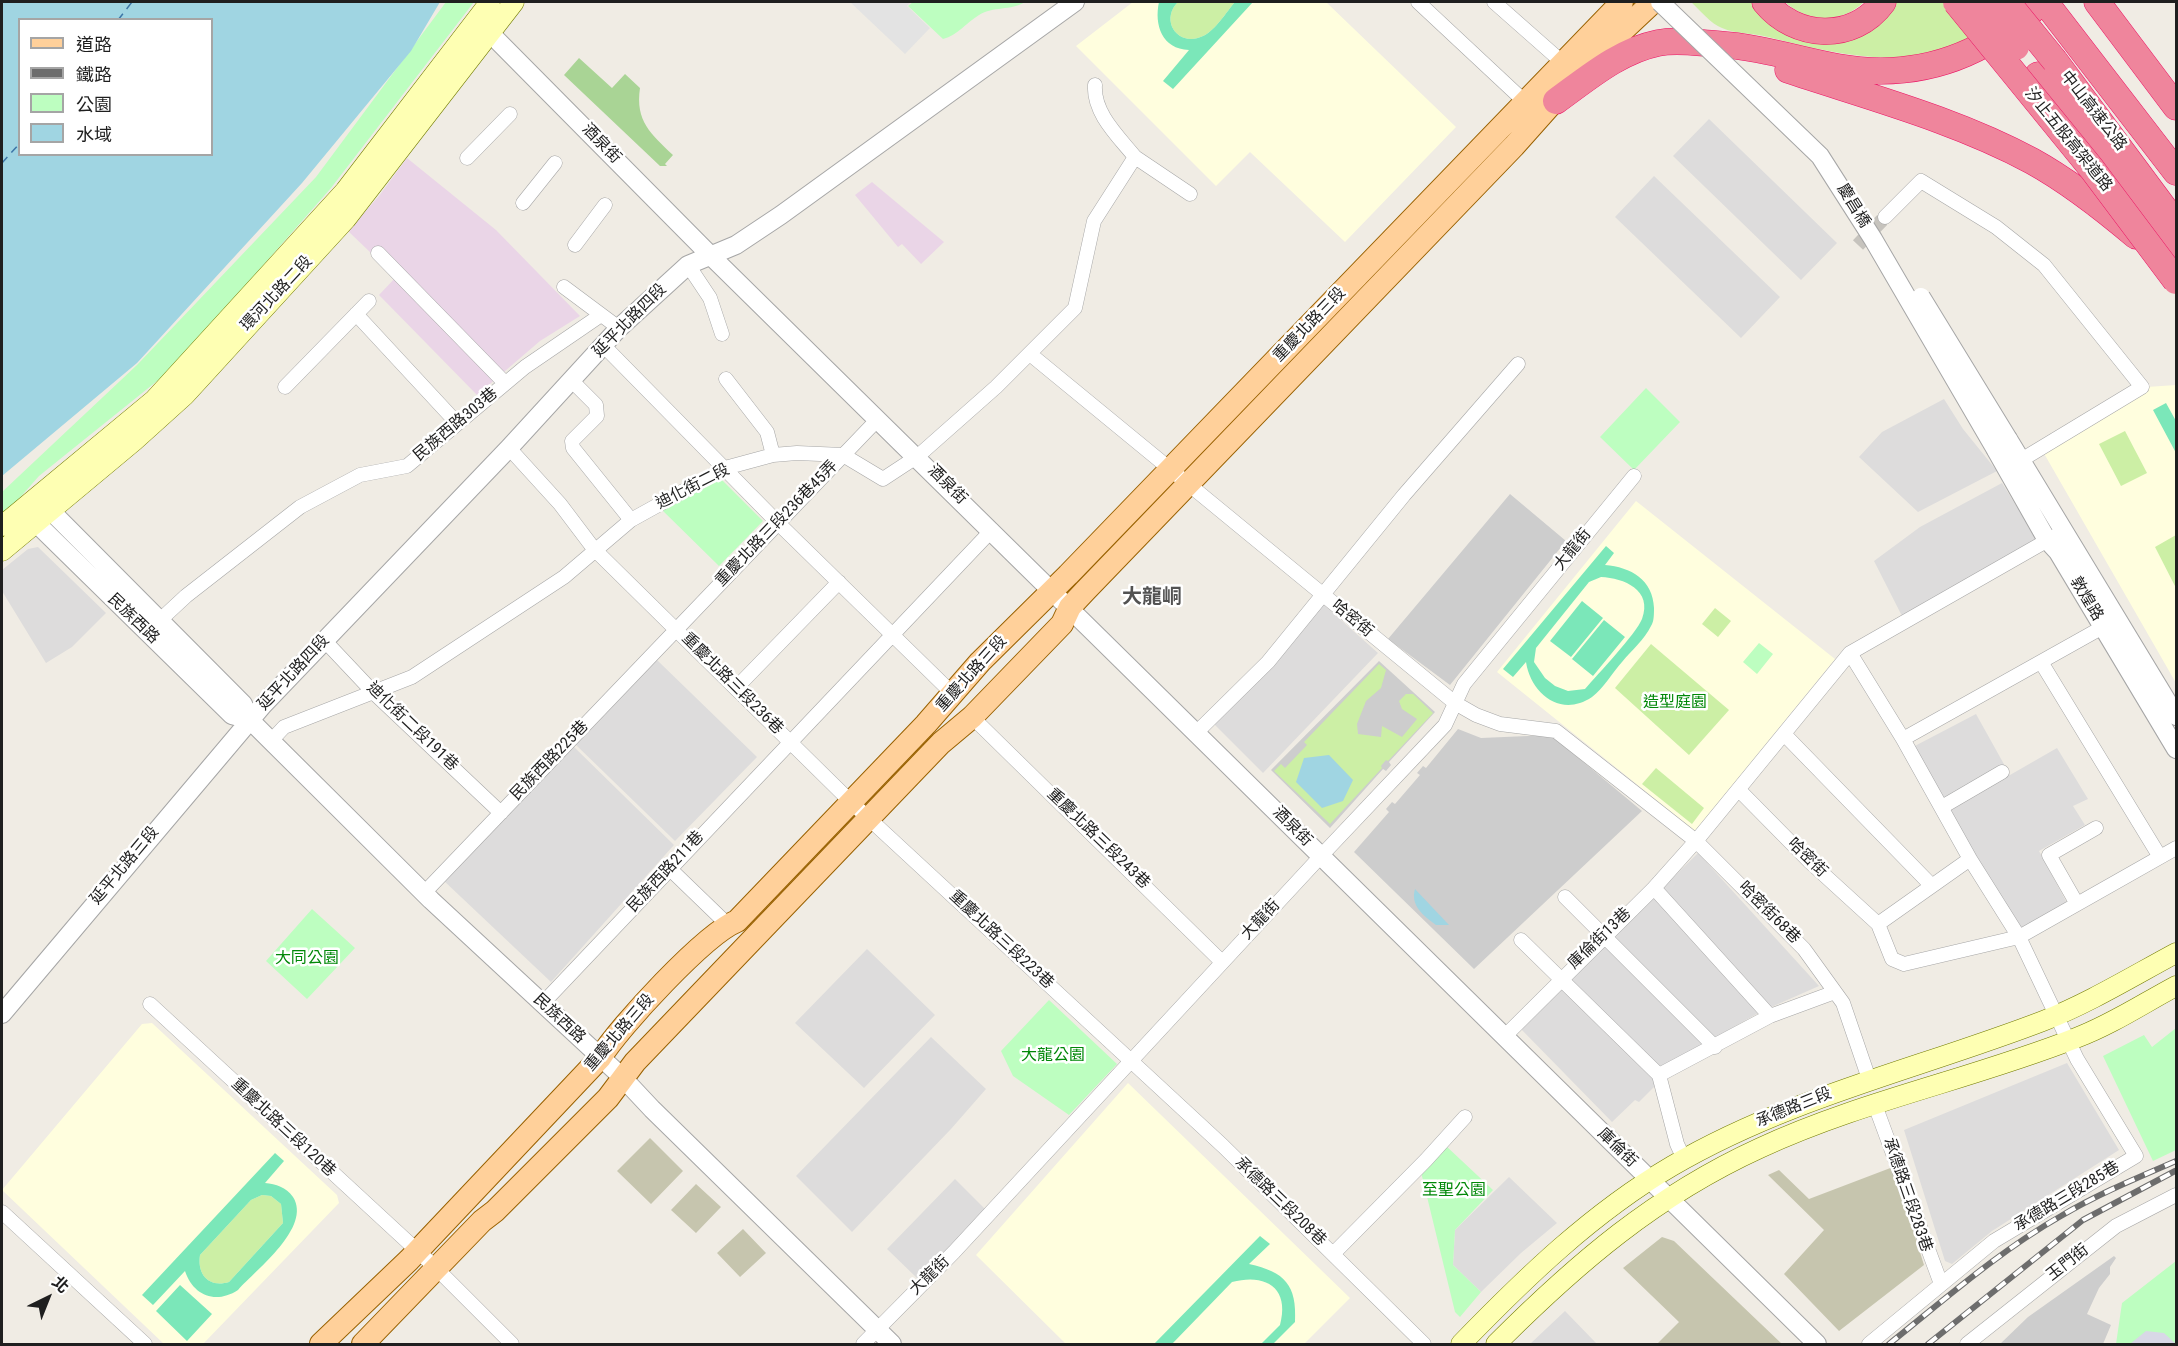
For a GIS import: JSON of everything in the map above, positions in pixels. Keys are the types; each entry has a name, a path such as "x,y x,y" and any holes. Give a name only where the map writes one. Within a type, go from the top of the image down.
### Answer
{"highway":[{"path":"1764,2 1782,19 1801,29 1821,32 1841,30 1860,24 1883,2"},
{"name":"汐止五股高架道路","path":"1956,2 2092,169 2176,281"},
{"path":"1556,101 1631,51 1660,43 1747,45 1839,67 1898,72 1947,63 1981,48 2043,2"},
{"name":"中山高速公路","path":"2043,2 2081,38 2120,98 2176,172"},
{"path":"2065,2 2081,38"},
{"path":"2097,2 2176,107"},
{"path":"1990,3 2047,68 2176,261"},
{"path":"1717,44 1962,130 2031,161 2090,198 2176,272"},
{"name":"中山高速公路","path":"2047,68 2176,224"}],"main road":[{"name":"環河北路二段","path":"484,26 490,2"},
{"name":"環河北路二段","path":"2,550 36,510 185,395 346,219 484,26 514,2"},
{"name":"重慶北路三段","path":"363,1344 599,1106 622,1077 869,818 1062,624 1070,607 1556,101 1587,64 1653,2"},
{"name":"重慶北路三段","path":"321,1344 363,1307 417,1252 600,1058 611,1040 685,962 728,924 736,921 1617,4"},
{"name":"環河北路二段","path":"2,526 36,510"},
{"name":"承德路三段","path":"1461,1344 1550,1256 1650,1180 1684,1159 1784,1111 1869,1079 2062,1029 2176,953"},
{"name":"承德路三段","path":"1496,1344 1551,1289 1592,1253 1668,1198 1760,1148 2176,986"}],"street":[{"name":"延平北路四段","path":"250,720 509,448 619,328 688,265 712,257 736,245 781,216 1075,2"},
{"path":"1418,2 1524,101"},
{"path":"1494,2 1562,62"},
{"name":"慶昌橋","path":"1660,2 1820,156 2002,445"},
{"name":"慶昌橋","path":"1676,2 1796,116 1832,155 2002,445"},
{"name":"酒泉街","path":"484,26 712,257 918,456 1418,951"},
{"path":"1095,85 1094,98 1100,112 1135,157 1190,194"},
{"path":"467,158 510,114"},
{"name":"迪化街二段","path":"271,741 284,727 412,677 564,577 594,549 631,520 725,468 774,455 797,453 843,455 884,479 918,456 1030,354 1075,308 1094,221 1135,157"},
{"path":"523,203 555,163"},
{"path":"1885,217 1921,181 1996,227 2044,265 2142,387 2014,464"},
{"path":"575,245 605,205"},
{"path":"378,253 505,383"},
{"path":"688,265 710,298 722,334"},
{"path":"564,287 619,328"},
{"path":"285,387 369,301"},
{"path":"356,314 457,423"},
{"name":"民族西路303巷","path":"158,622 186,596 300,507 360,475 407,466 505,383 601,315"},
{"path":"603,346 778,523 953,694"},
{"name":"哈密街","path":"1030,354 1169,471 1455,703 1476,715 1500,724 1556,731 1696,841"},
{"path":"1197,732 1268,662 1404,495 1518,364"},
{"path":"726,379 767,432 774,455"},
{"path":"571,380 596,405 597,416 572,441 573,448 631,520"},
{"name":"重慶北路三段236巷45弄","path":"676,629 878,419"},
{"name":"敦煌路","path":"2002,445 2065,531 2176,716"},
{"name":"重慶北路三段236巷","path":"509,448 560,504 594,549 850,802 869,818"},
{"name":"敦煌路","path":"2014,464 2047,540 2058,552 2176,749"},
{"name":"大龍街","path":"863,1344 954,1252 1133,1062 1222,962 1445,725 1464,684 1634,476"},
{"name":"民族西路","path":"36,510 243,704 250,720 424,893 622,1077 892,1344"},
{"name":"民族西路","path":"36,510 232,715 250,720"},
{"name":"民族西路211巷","path":"543,1003 992,530"},
{"path":"2062,1029 2019,937 1970,859 1903,739 1850,653 2065,531"},
{"path":"736,688 838,582"},
{"path":"1903,739 2103,627"},
{"name":"民族西路225巷","path":"424,893 676,629"},
{"name":"迪化街二段191巷","path":"324,640 374,693 501,813"},
{"name":"庫倫街13巷","path":"1504,1037 1560,978 1654,888 1739,790 1850,653"},
{"path":"2041,662 2160,857"},
{"name":"重慶北路三段243巷","path":"972,717 1222,962"},
{"name":"延平北路三段","path":"2,1014 250,720"},
{"path":"1784,734 1932,886"},
{"path":"1942,807 2002,772"},
{"name":"哈密街","path":"1739,790 1810,862 1878,924"},
{"name":"重慶北路三段223巷","path":"869,818 1133,1062"},
{"path":"2077,904 2049,855 2097,828"},
{"name":"哈密街68巷","path":"1696,841 1804,949 1843,1003 1869,1079"},
{"path":"1970,859 1878,924 1892,958 1904,964 2019,937 2176,848"},
{"path":"669,868 728,924"},
{"path":"1654,888 1770,1016"},
{"path":"1565,897 1605,934 1715,1047"},
{"path":"1521,940 1659,1075 1677,1144 1684,1159"},
{"name":"庫倫街","path":"1418,951 1816,1344"},
{"path":"1659,1075 1770,1016 1835,992"},
{"name":"重慶北路三段120巷","path":"150,1004 436,1268 512,1344"},
{"name":"承德路三段285巷","path":"1869,1344 1994,1241 2136,1156 2062,1029"},
{"name":"承德路三段208巷","path":"1133,1062 1424,1344"},
{"name":"承德路三段283巷","path":"1875,1105 1941,1284"},
{"path":"1333,1254 1465,1118"},
{"name":"玉門街","path":"1967,1344 2116,1226 2176,1195"},
{"path":"2,1212 145,1344"}],"shaded area":[{"path":"850,2 911,2 907,6 930,28 905,54"},
{"path":"1133,2 1326,2 1456,127 1345,242 1250,152 1216,186 1076,46"},
{"path":"1709,119 1837,243 1801,280 1673,156"},
{"path":"407,158 496,230 580,316 540,341 477,395 379,295 396,277 348,231 379,196"},
{"path":"1654,176 1780,297 1741,338 1615,217"},
{"path":"872,182 944,242 921,264 902,244 898,247 855,195"},
{"path":"2176,385 2176,683 2042,450 2147,387"},
{"path":"1944,399 1963,429 1997,471 1918,512 1859,457 1882,432"},
{"path":"2002,483 2037,539 1902,616 1874,561 1920,527"},
{"path":"1510,494 1566,541 1450,685 1388,639"},
{"path":"1636,501 1835,659 1695,831 1497,672"},
{"path":"38,547 106,613 72,647 46,663 2,591 2,570 28,549"},
{"path":"1323,604 1378,653 1263,773 1213,723"},
{"path":"657,660 757,757 675,841 576,745"},
{"path":"1379,661 1435,712 1389,762 1391,765 1386,771 1383,769 1330,828 1271,770"},
{"path":"1976,714 2010,775 2057,748 2088,799 2073,806 2085,825 2039,851 2068,905 2015,933 1911,748"},
{"path":"1458,729 1481,738 1551,735 1642,811 1474,969 1354,852 1389,812 1386,809 1392,802 1395,804 1420,775 1417,773 1423,766 1426,768"},
{"path":"571,744 674,845 551,982 443,880"},
{"path":"1698,853 1819,986 1760,1012 1659,1070 1664,1077 1639,1102 1635,1100 1612,1122 1520,1028"},
{"path":"867,949 935,1015 864,1088 795,1023"},
{"path":"152,1023 337,1195 339,1203 203,1344 164,1344 2,1190 142,1024"},
{"path":"931,1037 986,1089 951,1129 852,1232 796,1176"},
{"path":"2067,1063 2119,1150 1992,1231 1952,1264 1945,1261 1904,1130"},
{"path":"1128,1083 1350,1298 1304,1344 1066,1344 976,1255"},
{"path":"650,1138 683,1171 651,1204 617,1171"},
{"path":"1893,1167 1924,1265 1839,1331 1784,1274 1824,1230 1768,1175 1779,1170 1809,1199"},
{"path":"1509,1177 1557,1223 1521,1253 1481,1292 1453,1265 1455,1230"},
{"path":"955,1179 986,1210 919,1280 887,1249"},
{"path":"696,1184 721,1207 696,1233 671,1210"},
{"path":"743,1229 766,1253 740,1277 717,1253"},
{"path":"1662,1237 1674,1241 1782,1344 1657,1344 1679,1322 1623,1268"},
{"path":"2114,1256 2116,1258 2110,1267 2110,1274 2099,1288 2087,1314 2111,1325 2103,1344 2000,1344 2028,1317"},
{"path":"1565,1311 1597,1344 1530,1344"},
{"path":"2146,1331 2164,1333 2176,1344 2130,1344"}],"green space":[{"path":"446,2 474,2 331,188 172,369 39,476 2,518 2,492 137,365 316,177"},
{"path":"913,2 1025,2 1014,7 984,12 953,35 943,39 908,6"},
{"path":"1159,2 1178,2 1171,17 1174,31 1180,36 1194,39 1212,30 1235,2 1253,2 1173,89 1163,81 1189,50 1172,45 1162,34 1158,19"},
{"path":"1178,2 1235,2 1212,30 1194,39 1180,36 1174,31 1171,17"},
{"path":"1691,2 1753,2 1770,23 1882,18 1896,2 1951,2 1978,36 1953,48 1927,55 1874,57 1847,54 1727,30 1714,23"},
{"path":"1785,2 1864,2 1845,14 1825,18 1804,14"},
{"path":"579,58 612,88 625,74 640,88 642,118 646,126 673,155 665,164 667,166 660,166 564,75"},
{"path":"1646,388 1680,422 1634,470 1600,437"},
{"path":"2166,403 2176,421 2176,453 2153,410"},
{"path":"2125,431 2147,473 2121,486 2099,444"},
{"path":"719,477 763,521 719,566 661,509"},
{"path":"2176,535 2176,588 2155,547"},
{"path":"1606,546 1614,553 1605,565 1632,572 1650,590 1654,608 1652,624 1642,640 1592,697 1580,703 1559,704 1541,693 1529,674 1526,662 1513,677 1503,669","holes":["1601,577 1627,583 1640,593 1644,609 1642,619 1625,644 1585,689 1568,691 1555,686 1545,678 1534,662 1536,648 1589,582"]},
{"path":"1582,601 1603,618 1571,657 1550,641"},
{"path":"1715,608 1731,621 1718,637 1702,624"},
{"path":"1604,620 1625,637 1593,676 1572,659"},
{"path":"1759,643 1773,654 1757,674 1743,662"},
{"name":"造型庭園","path":"1651,644 1729,710 1689,755 1615,688"},
{"path":"1379,664 1386,670 1381,688 1366,701 1357,724 1358,734 1381,737 1382,726 1402,737 1417,719 1402,709 1399,701 1406,694 1413,694 1433,713 1388,761 1386,760 1382,768 1330,824 1274,771 1281,764 1285,768 1307,745 1304,742"},
{"path":"1656,768 1704,808 1692,824 1642,784"},
{"name":"大同公園","path":"312,909 355,948 307,999 266,961"},
{"name":"大龍公園","path":"1049,1000 1117,1064 1069,1115 1013,1076 1001,1051"},
{"path":"2176,1028 2176,1150 2153,1161 2103,1056 2144,1035 2152,1047"},
{"name":"至聖公園","path":"1445,1145 1493,1190 1455,1230 1453,1265 1481,1292 1460,1317 1455,1312 1421,1172"},
{"path":"275,1153 284,1161 265,1183 280,1187 293,1197 297,1209 295,1221 280,1247 238,1290 221,1297 206,1295 193,1286 185,1271 153,1305 142,1295","holes":["262,1195 271,1196 281,1204 283,1223 229,1282 216,1283 206,1278 200,1268 200,1255 251,1200"]},
{"path":"262,1195 271,1196 281,1204 283,1223 229,1282 210,1281 200,1268 200,1255 251,1200"},
{"path":"1260,1236 1270,1244 1249,1264 1272,1271 1286,1282 1294,1298 1295,1322 1273,1344 1261,1344 1280,1325 1282,1301 1272,1286 1265,1282 1244,1280 1232,1282 1172,1344 1154,1344"},
{"path":"2176,1261 2176,1344 2116,1344 2122,1303"},
{"path":"180,1285 212,1314 187,1341 156,1311"}],"water":[{"path":"2,2 440,2 411,51 302,183 137,363 2,476"},
{"path":"1329,755 1353,780 1343,801 1322,808 1296,782 1304,758"},
{"path":"1415,889 1449,925 1436,925 1423,914 1414,901"}],"ferry route":[{"path":"120,18 132,2"},
{"path":"2,163 18,145"}],"tunnel":[{"path":"1858,245 1885,217"}],"railway":[{"path":"1889,1344 1972,1277 2038,1230 2089,1201 2176,1161"},
{"path":"1928,1344 2083,1220 2175,1171"}],"district":[{"name":"大龍峒","path":"1152,598"}]}
